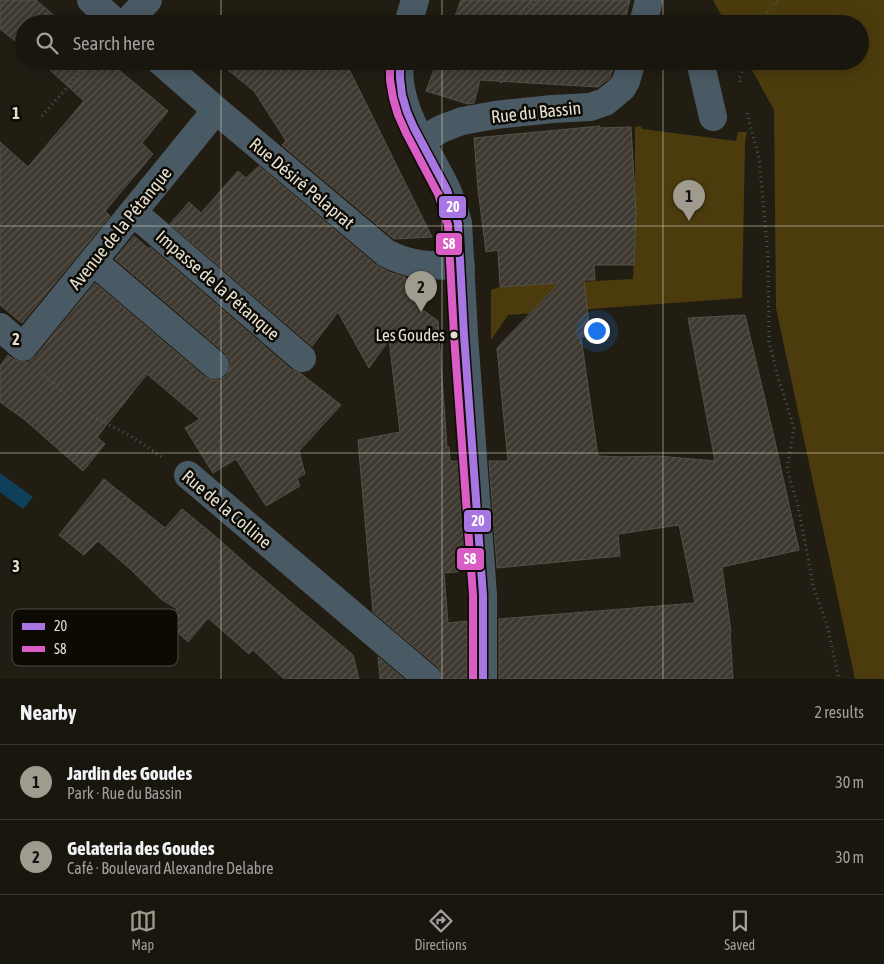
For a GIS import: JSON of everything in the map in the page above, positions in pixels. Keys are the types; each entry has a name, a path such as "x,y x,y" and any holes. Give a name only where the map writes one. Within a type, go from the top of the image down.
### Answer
{"street":[{"path":"91,0 107,15"},
{"path":"134,15 148,0"},
{"path":"410,15 414,0"},
{"path":"646,15 649,0"},
{"name":"Rue Désiré Pelaprat","path":"170,70 386,253 399,260 413,264 461,266"},
{"path":"399,70 406,106 448,191 458,223 464,335 483,595 483,679"},
{"name":"Rue du Bassin","path":"422,141 462,121 495,115 590,107 605,102 622,88 629,70"},
{"path":"702,70 713,117"},
{"name":"Avenue de la Pétanque","path":"24,347 216,110"},
{"name":"Impasse de la Pétanque","path":"133,212 302,358"},
{"path":"93,261 215,365"},
{"path":"0,327 24,347"},
{"name":"Rue de la Colline","path":"188,475 428,679"}],"path":[{"path":"521,15 536,0"},
{"path":"765,15 776,2 781,0"},
{"path":"42,116 84,70"},
{"path":"741,88 740,79 744,70"},
{"path":"745,105 760,158 768,256 769,342 794,428 787,468 798,506 813,585 827,624 839,679"},
{"name":"Rue de la Colline","path":"24,347 42,374 91,416 131,436 188,475"}],"shaded area":[{"path":"713,0 884,0 884,679 855,679 776,308 774,110 752,70 869,70 869,15 721,15"},
{"path":"641,126 642,129 736,141 738,132 747,132 745,143 742,298 508,315 491,340 491,290 500,287 524,285 633,279 635,242 635,127"}],"water":[{"path":"0,473 33,497 23,509 0,492"}],"building":[{"path":"0,0 36,0 54,15 15,15 15,41 0,29"},
{"path":"461,0 630,0 626,15 455,15"},
{"path":"50,70 119,70 168,111 142,143 153,154 105,211 110,216 22,323 0,305 0,142 28,167 84,101"},
{"path":"228,70 349,70 432,237 394,239 282,145 286,141 254,91"},
{"path":"434,70 612,70 610,78 598,87 480,80 474,103 468,104 426,91"},
{"path":"600,126 599,128 631,127 636,213 634,265 594,265 595,280 584,280 590,335 581,337 598,456 658,456 715,461 688,318 745,315 799,550 722,567 731,632 733,679 499,679 499,619 695,603 679,525 618,534 620,556 497,568 489,461 508,461 497,348 559,283 500,287 498,250 486,252 474,138"},
{"path":"259,166 376,265 405,277 419,307 438,321 447,447 449,447 450,461 458,461 466,571 444,573 448,623 467,621 467,679 443,679 438,667 373,612 358,440 400,432 389,340 369,368 338,312 312,346 170,224 189,202 201,213 238,171 246,178"},
{"path":"134,236 149,249 150,247 292,370 300,373 341,405 299,451 305,474 297,478 300,486 266,506 236,459 213,473 185,428 200,419 147,374 97,437 105,444 83,471 25,420 0,402 0,366 8,355 21,362 28,362 35,357 95,283 205,377 212,380 220,380 227,375 230,360 225,353 115,259"},
{"path":"104,479 165,528 182,509 353,655 359,679 284,679 253,650 249,654 208,618 188,642 178,632 178,609 161,599 98,541 84,555 59,535"},
{"path":"378,657 404,679 380,679"}],"transit line":[{"name":"S8","path":"390,70 393,98 398,115 438,194 448,225 473,595 473,679"},
{"name":"20","path":"400,70 402,95 407,112 447,190 458,223 464,335 483,595 483,679"}],"place":[{"name":"Jardin des Goudes","path":"689,221"},
{"name":"Gelateria des Goudes","path":"421,312"},
{"name":"Les Goudes","path":"454,335"}]}
